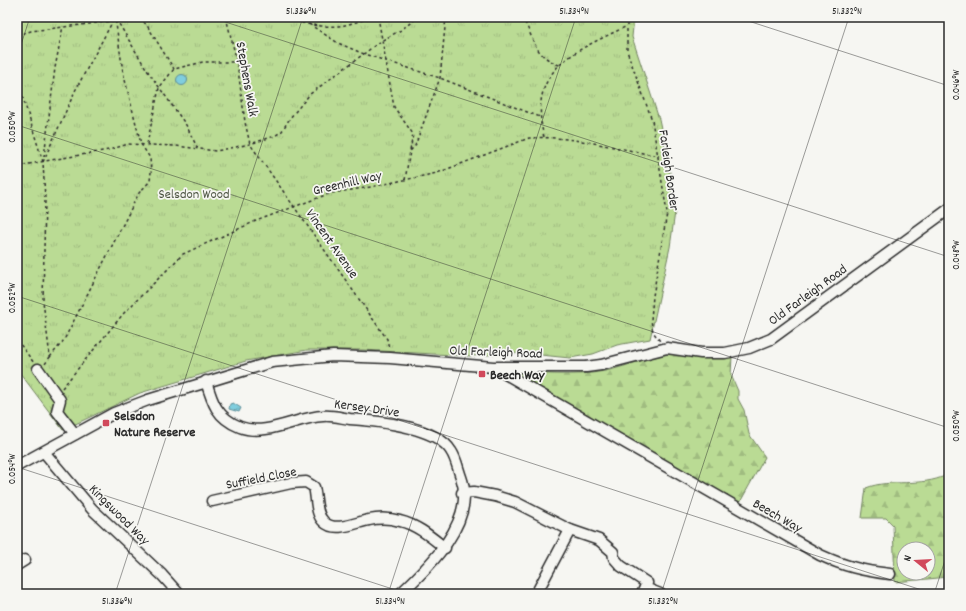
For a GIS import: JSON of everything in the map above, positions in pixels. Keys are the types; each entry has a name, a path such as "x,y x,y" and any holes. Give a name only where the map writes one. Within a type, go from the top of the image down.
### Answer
{"street":[{"name":"Old Farleigh Road","path":"17,466 114,413 206,381 272,362 333,356 390,358 494,367 586,367 602,365 667,348 701,353 724,353 749,348 771,339 949,208"},
{"name":"Beech Way","path":"494,367 820,555 841,565 864,572 890,574"},
{"path":"38,369 60,400 57,411 75,434"},
{"name":"Kersey Drive","path":"206,381 212,403 224,418 241,428 264,429 323,416 396,423 435,437 451,451 462,482 464,505 445,548 421,575 400,594"},
{"name":"Kingswood Way","path":"44,452 92,509 134,548 179,594"},
{"name":"Suffield Close","path":"212,501 291,483 306,482 314,487 318,513 324,522 328,524 338,526 374,519 399,520 422,530 445,548"},
{"path":"462,492 488,494 515,502 570,530 599,540 613,552 614,558 621,566 647,583 643,591 660,594"},
{"path":"536,594 570,530"}],"path":[{"path":"43,162 75,91 115,17"},
{"path":"115,17 147,70 186,125 198,148"},
{"path":"17,340 38,369 46,363 64,340 139,193 150,181 150,158 141,144 123,72 115,17"},
{"path":"140,17 148,27 174,69"},
{"name":"Stephens Walk","path":"226,17 237,62 245,122 250,144"},
{"path":"291,17 295,21 309,24 343,26 372,17"},
{"path":"378,17 381,41 394,107 413,134 405,180"},
{"path":"17,166 109,150 128,144 148,144 216,151 250,144 282,131 290,118 310,94 381,41 401,30 418,17"},
{"path":"410,151 415,146 440,78 446,17"},
{"path":"522,17 539,53 548,61 560,65"},
{"name":"Farleigh Border","path":"627,17 627,51 652,120 667,213 653,296 651,320 653,332 667,348"},
{"path":"17,35 63,26 113,21"},
{"path":"309,24 338,43 364,54 440,78 540,117"},
{"path":"44,160 55,68 63,26"},
{"path":"544,137 540,117 543,89 551,72 576,51 626,27"},
{"path":"148,144 160,88 174,69 204,62 237,62"},
{"path":"17,79 43,162 45,199 43,300 50,357"},
{"name":"Greenhill Way","path":"55,395 124,313 183,254 295,206 331,193 438,173 529,138 544,137 659,156"},
{"name":"Vincent Avenue","path":"250,144 387,339 390,358"}],"green space":[{"name":"Selsdon Wood","path":"17,17 634,17 632,37 659,119 669,166 675,212 670,247 650,339 617,345 593,354 570,358 521,353 470,356 363,350 307,350 246,361 140,393 63,430 17,369"},
{"path":"680,353 732,356 731,375 738,391 738,399 744,410 749,434 765,457 739,504 509,372 557,374 593,373 614,369 651,358"},
{"path":"949,475 949,577 936,578 936,541 896,541 896,581 906,581 895,582 893,525 886,518 862,518 866,488 876,485 926,481"}],"water":[{"path":"180,75 184,75 186,76 186,84 180,85 177,82 177,78"},
{"path":"233,403 241,408 239,412 229,409 230,404"}],"place":[{"name":"Beech Way","path":"482,374"},
{"name":"Selsdon Nature Reserve","path":"106,423"}]}
